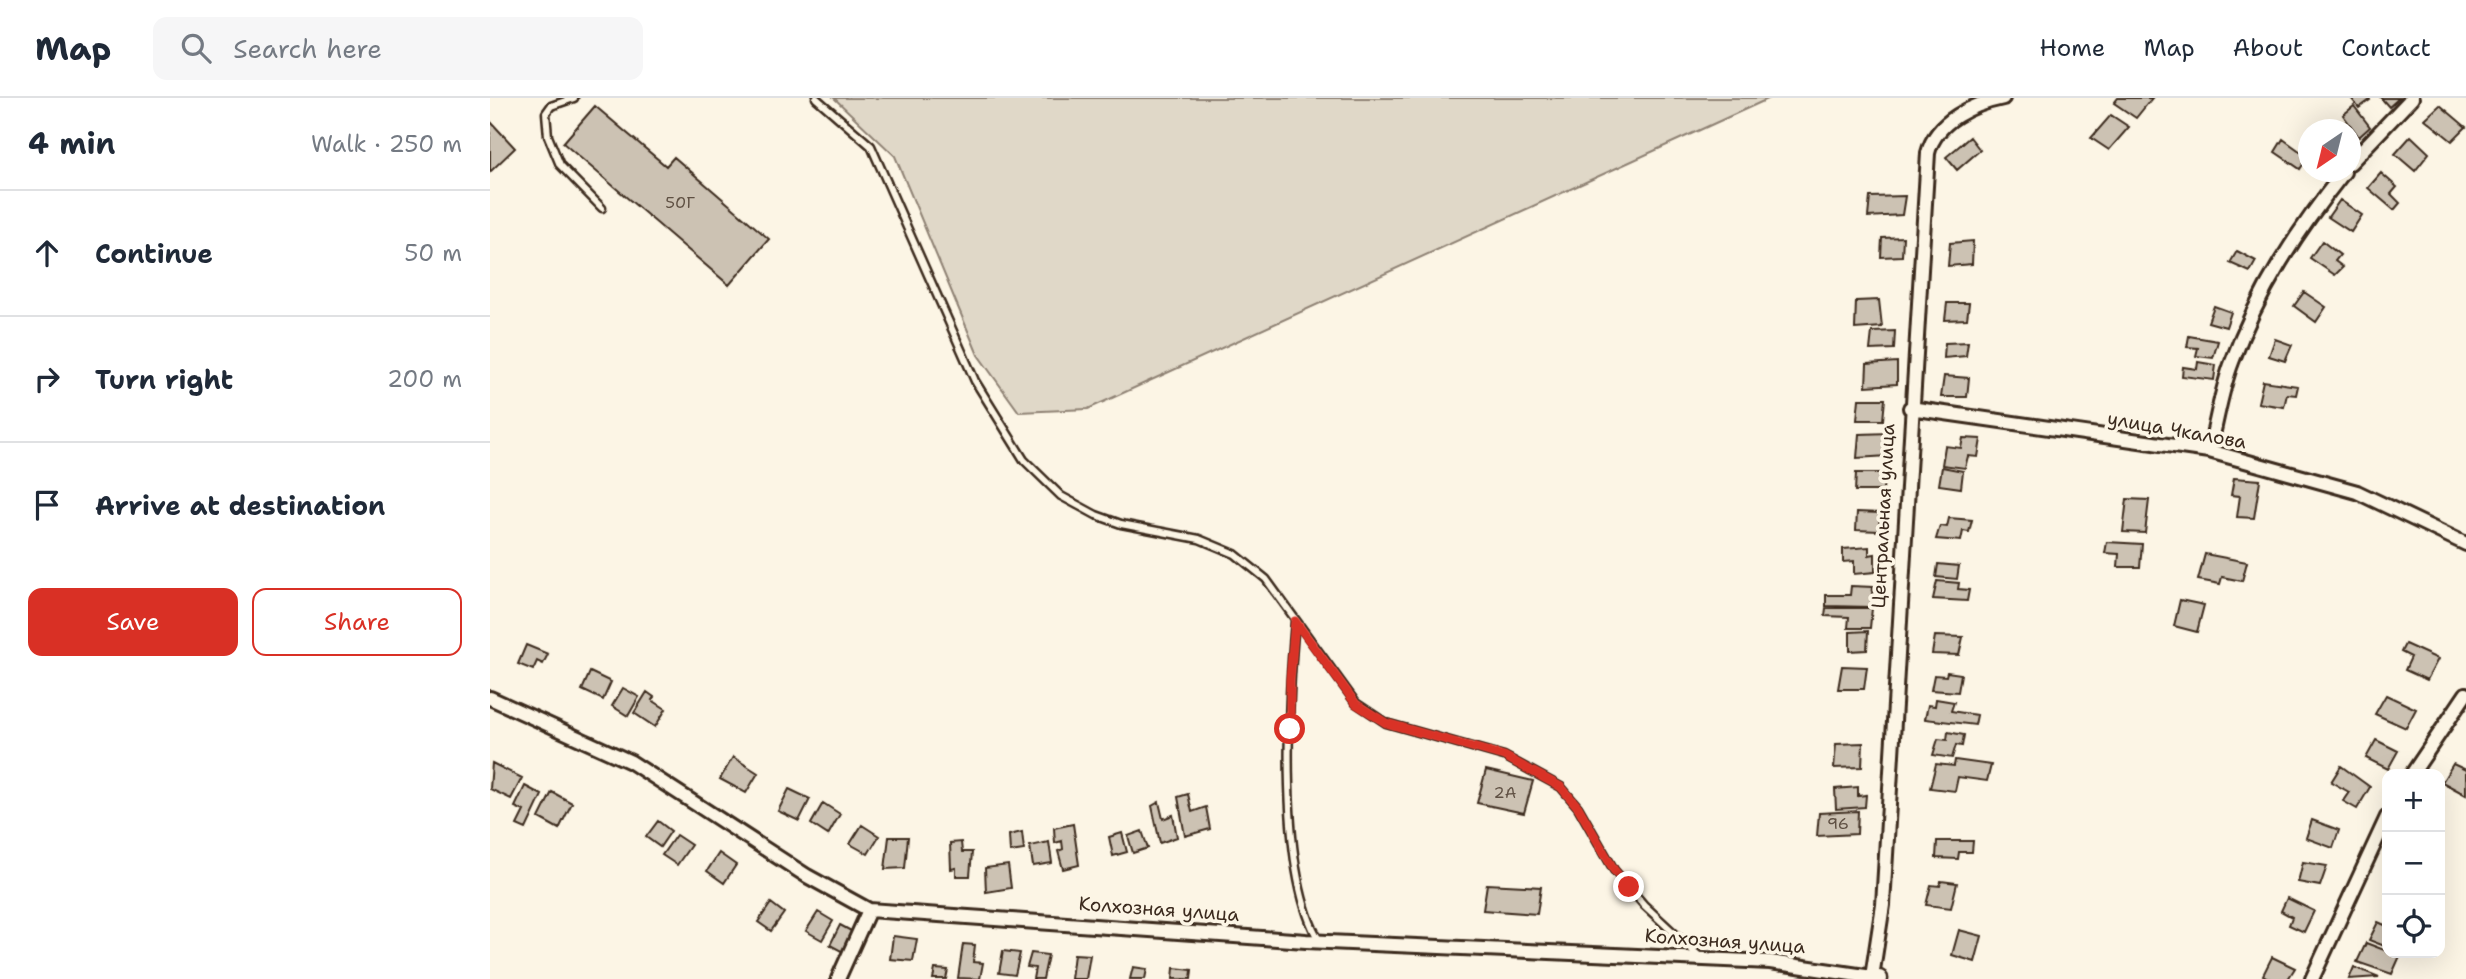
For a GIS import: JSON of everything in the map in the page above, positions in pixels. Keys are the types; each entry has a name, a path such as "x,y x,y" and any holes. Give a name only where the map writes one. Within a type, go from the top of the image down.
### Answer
{"street":[{"name":"Центральная улица","path":"1874,978 1882,905 1910,408 1931,140 1956,118 1980,104 2003,98"},
{"path":"2361,151 2412,98"},
{"path":"2210,451 2231,364 2270,275 2309,216 2336,182"},
{"name":"улица Чкалова","path":"1910,408 2210,451 2357,492 2466,544"},
{"path":"2415,769 2466,694"},
{"name":"Колхозная улица","path":"490,698 632,762 807,876 869,909 1320,942 1770,962 1874,978"},
{"path":"2312,979 2382,828"},
{"path":"838,979 869,909"}],"lane":[{"path":"575,98 551,106 546,113 548,136 560,165 602,208"},
{"path":"816,98 871,146 975,380 1024,460 1061,496 1096,515 1121,524 1199,539 1235,554 1266,579 1356,704 1386,723 1504,756 1561,787 1578,807 1614,870 1644,905 1702,959"},
{"path":"1295,621 1290,680 1291,828 1307,921 1320,942"}],"shaded area":[{"path":"834,98 1770,98 1088,409 1019,412 978,355 895,156"}],"building":[{"path":"2118,98 2152,98 2136,118 2114,103"},
{"path":"2351,98 2369,98 2370,100 2359,108"},
{"path":"2381,98 2399,98 2389,107"},
{"path":"2440,105 2466,127 2452,141 2425,119"},
{"path":"595,106 666,166 674,157 769,239 729,285 563,143"},
{"path":"2354,106 2370,127 2361,135 2361,119 2346,119 2343,115"},
{"path":"2111,115 2129,127 2109,150 2091,138"},
{"path":"490,121 515,148 490,172"},
{"path":"2411,136 2429,153 2415,171 2395,154"},
{"path":"1970,137 1980,150 1957,170 1946,157"},
{"path":"2283,139 2298,150 2298,168 2275,152"},
{"path":"2381,173 2397,187 2391,194 2400,203 2394,210 2368,188"},
{"path":"1905,196 1902,215 1868,217 1870,197"},
{"path":"2340,200 2362,215 2351,232 2328,217"},
{"path":"1903,237 1902,256 1881,257 1882,238"},
{"path":"1973,241 1972,264 1948,266 1950,243"},
{"path":"2322,241 2340,255 2335,261 2343,267 2335,275 2310,258"},
{"path":"2237,251 2256,261 2250,272 2230,263"},
{"path":"2304,292 2326,307 2316,322 2294,306"},
{"path":"1879,300 1882,327 1855,329 1856,301"},
{"path":"1947,303 1969,303 1967,319 1945,320"},
{"path":"2214,306 2231,312 2226,327 2208,322"},
{"path":"1895,331 1894,349 1870,350 1872,332"},
{"path":"2189,336 2218,341 2213,358 2196,356 2198,348 2187,347"},
{"path":"2275,339 2292,345 2285,361 2269,356"},
{"path":"1968,342 1966,356 1944,358 1945,343"},
{"path":"1897,362 1897,384 1866,386 1867,364"},
{"path":"2198,362 2216,365 2214,380 2182,376 2183,367 2197,369"},
{"path":"1944,376 1969,378 1967,397 1941,397"},
{"path":"2263,381 2298,386 2296,395 2287,394 2284,407 2258,403"},
{"path":"1859,399 1885,399 1883,420 1857,420"},
{"path":"1890,433 1888,456 1857,458 1859,434"},
{"path":"1963,438 1981,439 1978,457 1968,456 1965,468 1942,465 1945,446 1961,448"},
{"path":"1942,467 1963,471 1961,488 1939,485"},
{"path":"1856,473 1884,473 1883,491 1855,491"},
{"path":"2234,478 2260,480 2254,518 2237,517 2240,496 2231,495"},
{"path":"2127,499 2149,500 2145,533 2123,532"},
{"path":"1857,512 1880,513 1879,531 1856,530"},
{"path":"1949,518 1972,520 1969,532 1963,531 1961,541 1936,539 1940,526 1947,527"},
{"path":"2107,542 2142,544 2140,567 2118,567 2119,554 2105,553"},
{"path":"1869,547 1869,555 1875,554 1875,572 1854,574 1854,561 1843,562 1843,549"},
{"path":"2205,554 2247,562 2242,581 2222,577 2220,584 2198,580"},
{"path":"1938,564 1959,566 1957,579 1936,577"},
{"path":"1937,581 1959,583 1958,589 1969,590 1967,601 1933,599"},
{"path":"1851,586 1873,587 1871,607 1826,606 1826,595 1850,595"},
{"path":"2180,600 2204,605 2197,632 2174,626"},
{"path":"1826,608 1872,608 1870,628 1848,628 1849,617 1825,616"},
{"path":"1868,631 1867,650 1850,651 1850,632"},
{"path":"1935,636 1963,637 1959,655 1932,654"},
{"path":"2405,644 2438,659 2427,680 2405,670 2411,657 2401,652"},
{"path":"526,645 548,654 543,664 537,661 533,670 518,664"},
{"path":"1842,666 1867,667 1864,689 1838,689"},
{"path":"590,672 611,682 603,700 582,690"},
{"path":"1947,672 1961,674 1958,692 1931,690 1934,675 1946,676"},
{"path":"623,688 639,697 628,716 612,706"},
{"path":"647,692 654,697 652,700 666,709 655,727 634,713"},
{"path":"2386,695 2416,709 2406,728 2375,714"},
{"path":"1936,699 1954,702 1951,711 1977,715 1975,725 1925,719 1928,705 1935,706"},
{"path":"1948,732 1964,735 1962,746 1956,745 1952,758 1933,755 1938,739 1947,740"},
{"path":"2376,740 2398,751 2388,769 2366,758"},
{"path":"1863,743 1862,767 1834,768 1836,744"},
{"path":"733,757 758,773 746,793 720,779"},
{"path":"1955,760 1991,765 1987,781 1958,777 1955,791 1930,788 1936,764 1954,766"},
{"path":"492,763 522,778 511,799 490,789"},
{"path":"2453,764 2466,770 2466,795 2445,784 2445,777"},
{"path":"2341,766 2370,787 2357,809 2343,801 2349,792 2331,782"},
{"path":"1486,770 1533,781 1524,813 1477,803"},
{"path":"525,786 542,795 526,829 517,825 524,811 515,807"},
{"path":"1858,787 1858,796 1866,795 1865,807 1836,809 1835,789"},
{"path":"789,789 810,799 799,821 778,811"},
{"path":"552,792 572,803 559,829 539,818"},
{"path":"1188,794 1192,812 1206,807 1210,829 1185,836 1178,797"},
{"path":"1159,802 1163,819 1173,815 1177,837 1160,843 1152,806"},
{"path":"823,803 840,814 828,835 811,824"},
{"path":"1858,811 1857,834 1817,836 1819,813"},
{"path":"2312,820 2339,830 2333,848 2306,838"},
{"path":"658,821 671,831 660,847 646,837"},
{"path":"1073,824 1079,865 1063,869 1058,851 1063,849 1062,841 1055,843 1054,828"},
{"path":"862,825 879,836 868,854 850,844"},
{"path":"1142,831 1148,848 1133,853 1128,836"},
{"path":"1022,832 1024,850 1010,852 1009,835"},
{"path":"1122,833 1127,852 1113,856 1109,837"},
{"path":"676,835 691,845 677,865 662,855"},
{"path":"889,837 908,837 905,868 885,869"},
{"path":"1937,841 1973,841 1972,852 1959,852 1958,859 1936,858"},
{"path":"961,842 962,852 972,852 970,876 956,876 956,868 951,869 950,843"},
{"path":"1049,842 1052,863 1033,866 1030,846"},
{"path":"719,853 736,865 724,883 707,871"},
{"path":"2303,862 2327,866 2320,886 2298,882"},
{"path":"1008,865 1011,888 986,892 985,868"},
{"path":"1941,881 1957,883 1951,908 1926,905 1931,885 1940,886"},
{"path":"1487,884 1541,887 1537,914 1483,910"},
{"path":"2287,898 2314,911 2304,932 2289,925 2292,917 2281,911"},
{"path":"771,903 784,913 771,931 758,922"},
{"path":"818,912 833,921 822,940 806,931"},
{"path":"2378,922 2382,924 2382,945 2369,940"},
{"path":"840,925 855,933 845,953 830,945"},
{"path":"1959,930 1982,936 1975,962 1952,955"},
{"path":"893,936 917,939 913,961 890,959"},
{"path":"2366,943 2382,949 2382,958 2399,958 2392,974 2357,962"},
{"path":"963,944 975,945 973,962 983,963 980,979 958,978"},
{"path":"1003,951 1020,953 1015,975 999,973"},
{"path":"1031,953 1048,955 1043,979 1033,979 1035,968 1027,967"},
{"path":"1074,954 1090,955 1086,979 1071,979"},
{"path":"2272,957 2295,968 2288,979 2270,979 2263,975"},
{"path":"1133,967 1147,969 1145,979 1130,979"},
{"path":"2354,967 2379,977 2349,979"},
{"path":"1174,968 1192,970 1191,979 1173,979"},
{"path":"935,969 948,970 946,979 933,979"}],"route":[{"path":"1290,729 1290,680 1295,621 1356,704 1386,723 1504,756 1561,787 1578,807 1614,870 1629,887"}]}
